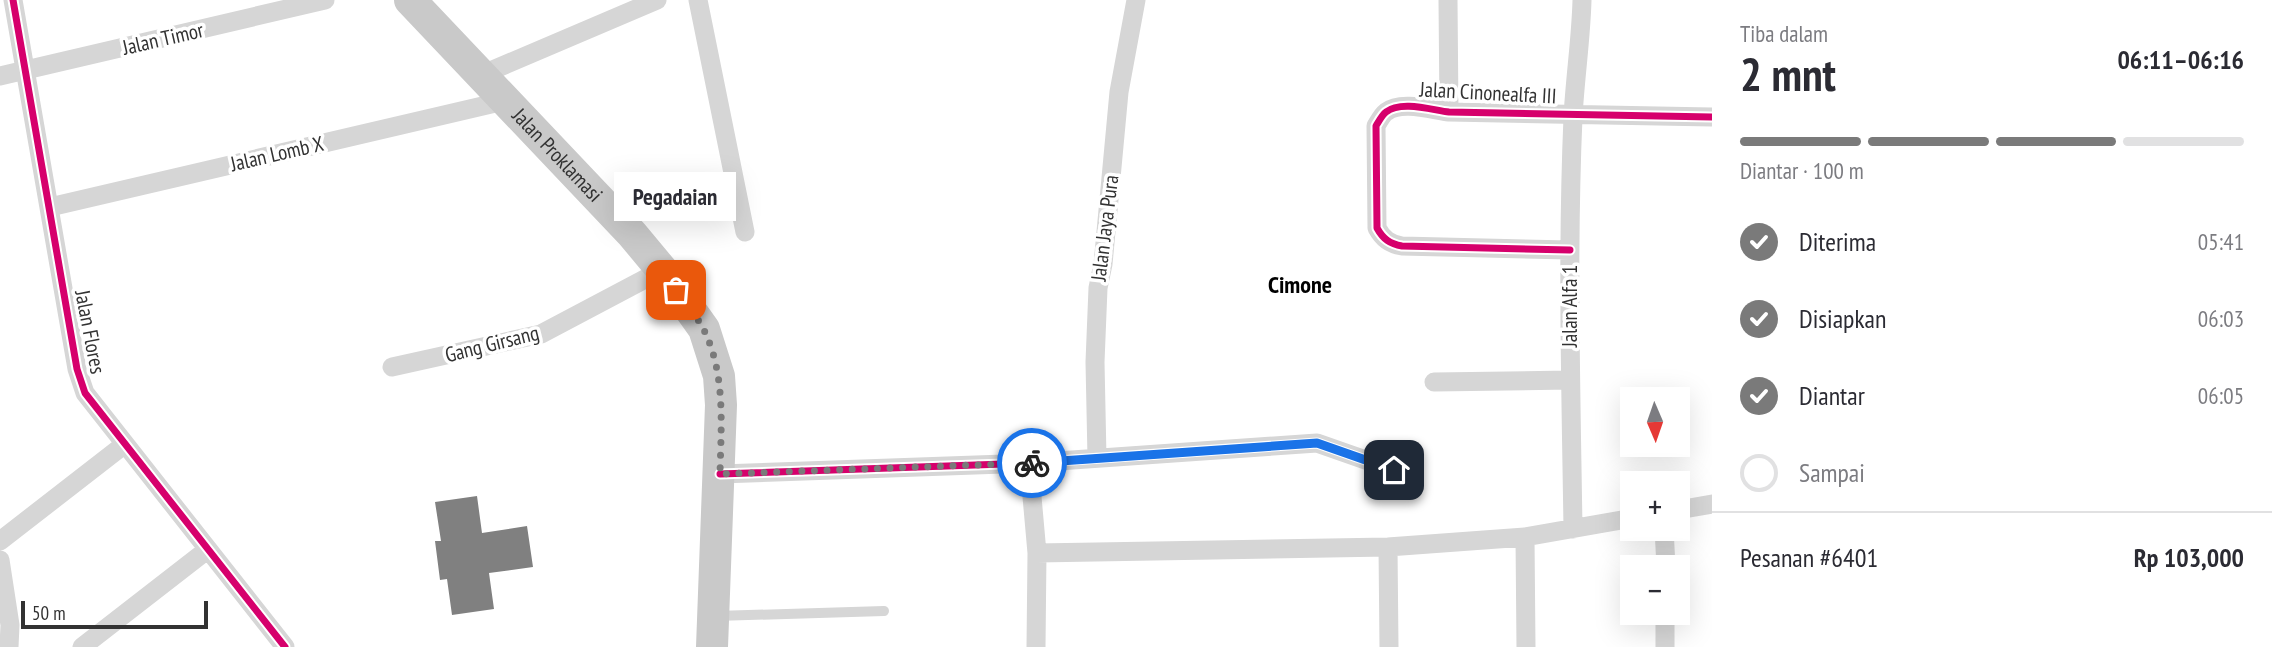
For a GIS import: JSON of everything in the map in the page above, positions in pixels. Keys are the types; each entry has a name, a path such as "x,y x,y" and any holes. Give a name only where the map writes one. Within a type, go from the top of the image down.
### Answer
{"main road":[{"name":"Jalan Proklamasi","path":"410,0 632,234 662,270 704,329 719,376 721,405 713,632"}],"street":[{"name":"Jalan Flores","path":"13,0 77,369 85,393 285,647"},
{"name":"Jalan Timor","path":"0,76 325,0"},
{"path":"481,75 657,0"},
{"path":"698,0 745,232"},
{"name":"Jalan Jaya Pura","path":"1097,458 1095,362 1098,288 1104,264 1119,92 1136,0"},
{"path":"1448,0 1449,112"},
{"name":"Jalan Alfa 1","path":"1573,529 1570,250 1574,114 1581,46 1582,0"},
{"name":"Jalan Lomb X","path":"50,207 504,100"},
{"name":"Jalan Cinonealfa III","path":"1570,250 1402,246 1394,245 1381,236 1377,228 1376,126 1385,112 1394,108 1449,112 1712,117"},
{"name":"Gang Girsang","path":"391,367 541,334 662,270"},
{"path":"1434,382 1570,380"},
{"path":"720,474 1029,463 1317,443 1394,470"},
{"path":"0,541 125,444"},
{"path":"1029,463 1037,553 1036,647"},
{"path":"1690,508 1712,504"},
{"path":"1037,553 1388,547 1525,537 1620,520"},
{"path":"1525,537 1526,647"},
{"path":"1388,547 1389,647"},
{"path":"82,647 207,550"},
{"path":"0,560 9,647"},
{"path":"1665,625 1665,647"}],"lane":[{"path":"713,632 884,611"}],"building":[{"path":"477,496 482,533 527,526 533,567 489,573 494,609 452,615 447,579 440,580 435,541 441,541 435,502"}],"cycle path":[{"path":"13,0 77,369 85,393 285,647"},
{"path":"1570,250 1402,246 1387,240 1377,228 1376,126 1382,116 1392,108 1408,106 1449,112 1712,117"},
{"path":"720,474 1029,463 1317,443 1394,470"}],"way so far":[{"path":"676,290 704,329 719,376 720,474 1032,463"}],"place":[{"name":"Pegadaian","path":"676,290"}],"district":[{"name":"Cimone","path":"1300,285"}],"route":[{"path":"1032,463 1317,443 1394,470"}]}
